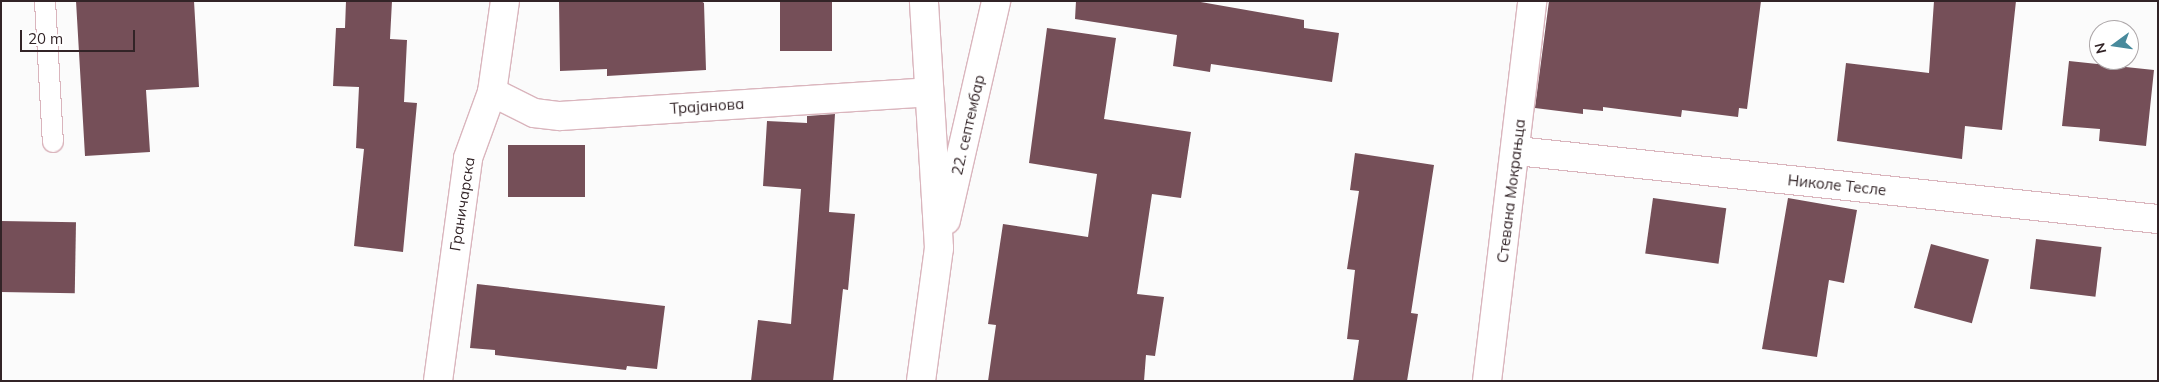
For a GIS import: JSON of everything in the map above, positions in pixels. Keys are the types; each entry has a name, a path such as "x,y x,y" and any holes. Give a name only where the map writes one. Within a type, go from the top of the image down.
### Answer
{"street":[{"name":"Граничарска","path":"438,381 468,158 492,92 505,1"},
{"name":"22. септембар","path":"924,1 928,92 939,248"},
{"name":"22. септембар","path":"920,381 939,248 996,1"},
{"name":"Стевана Мокрањца","path":"1487,381 1517,151 1532,1"},
{"name":"Трајанова","path":"492,92 534,113 560,116 928,92"},
{"name":"Николе Тесле","path":"1517,151 2158,220"}],"lane":[{"path":"45,1 53,142"}],"building":[{"path":"76,1 194,1 199,87 146,90 150,152 85,156"},
{"path":"346,1 392,1 390,39 407,40 404,102 417,103 403,252 354,246 364,149 356,148 359,87 333,86 336,28 345,28"},
{"path":"559,1 701,1 704,3 706,70 607,76 607,69 560,71"},
{"path":"780,1 832,1 832,51 780,51"},
{"path":"1076,1 1195,1 1304,20 1304,28 1339,33 1332,82 1211,64 1210,72 1173,66 1177,35 1075,19"},
{"path":"1549,1 1761,1 1747,109 1739,108 1738,117 1682,110 1681,117 1603,107 1603,111 1583,109 1583,114 1535,108"},
{"path":"1934,1 2016,1 2002,130 1965,126 1962,159 1837,141 1846,63 1929,73"},
{"path":"1047,28 1116,38 1104,119 1191,132 1181,198 1152,194 1137,294 1164,297 1155,356 1146,355 1144,381 988,381 996,325 988,324 1003,224 1088,237 1097,174 1029,163"},
{"path":"2069,61 2089,63 2089,70 2139,70 2139,68 2154,70 2146,146 2099,141 2100,129 2062,126"},
{"path":"835,114 829,212 855,214 848,290 843,289 833,381 751,381 758,320 791,324 801,189 763,186 767,121 807,123 807,116"},
{"path":"508,145 585,145 585,197 508,197"},
{"path":"1355,153 1434,165 1411,313 1418,314 1407,381 1353,381 1359,340 1347,339 1355,270 1347,269 1359,191 1350,190"},
{"path":"1653,198 1726,208 1718,264 1645,253"},
{"path":"1788,198 1857,210 1844,283 1829,280 1817,357 1762,349"},
{"path":"1,221 76,222 75,293 1,292"},
{"path":"2036,239 2102,247 2095,297 2030,289"},
{"path":"1931,244 1989,260 1972,323 1914,308"},
{"path":"477,284 665,306 657,369 627,366 626,370 495,355 495,350 470,348"}]}
